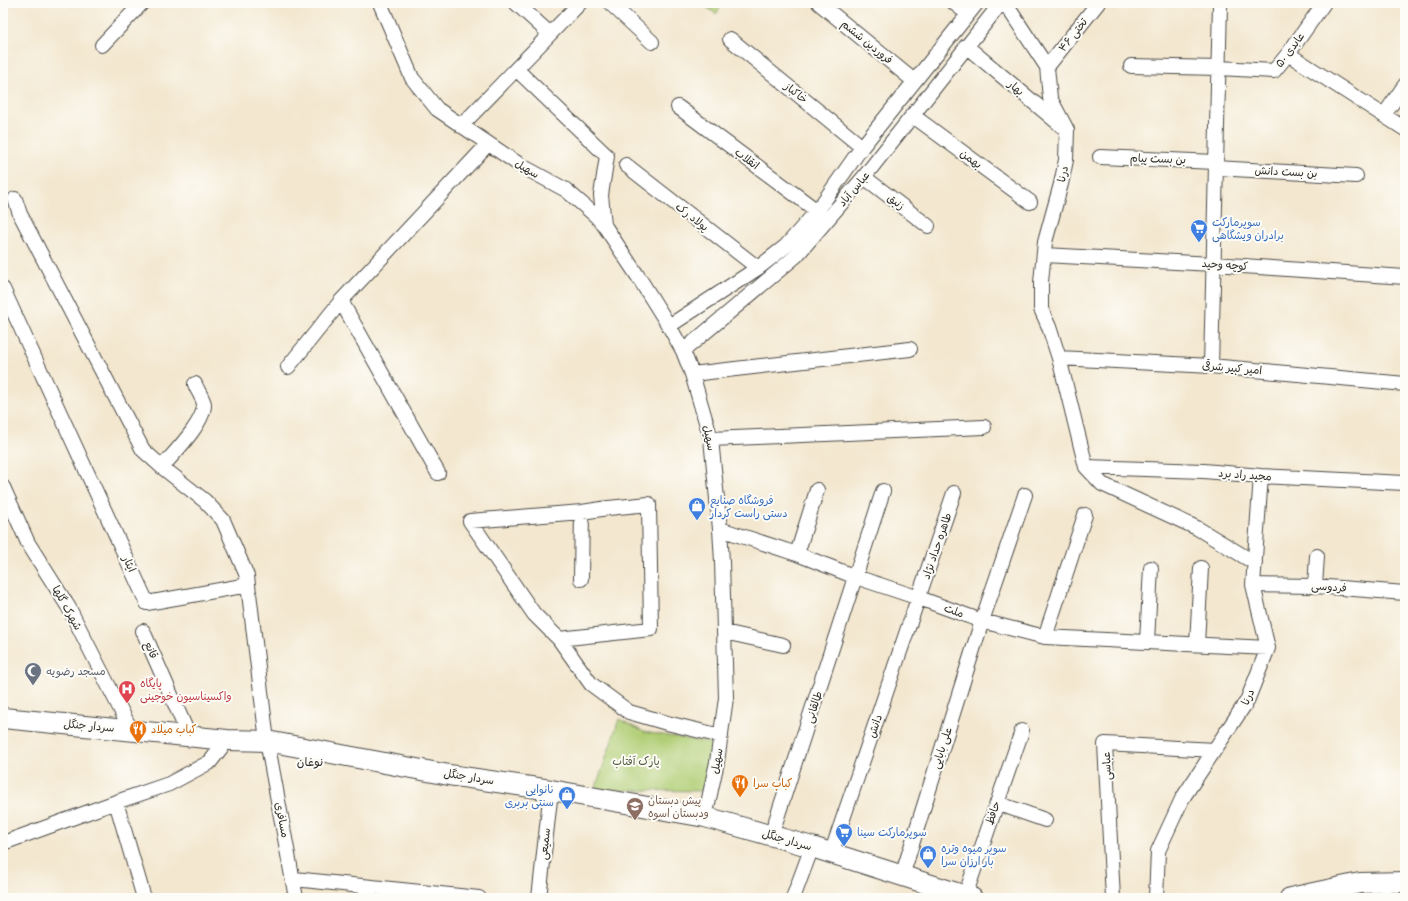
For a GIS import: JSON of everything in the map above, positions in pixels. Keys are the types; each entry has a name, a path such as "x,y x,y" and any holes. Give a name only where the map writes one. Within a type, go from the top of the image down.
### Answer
{"main road":[{"name":"سردار جنگل","path":"3,718 227,740 267,741 442,773 550,790 705,818 812,847 969,897"},
{"path":"1290,898 1360,883 1405,882"}],"street":[{"path":"102,45 142,3"},
{"name":"سهیل","path":"380,3 412,78 437,109 520,165 566,190 596,216 604,225 669,326 683,351 692,374 711,439 720,529 726,698 717,762 705,818"},
{"path":"516,3 550,34"},
{"path":"461,126 580,3"},
{"path":"610,3 652,42"},
{"name":"فروردین ششم","path":"819,3 914,81"},
{"path":"954,3 973,9"},
{"name":"عباس آباد","path":"683,351 796,256 864,177 1001,3"},
{"path":"1005,3 1048,67"},
{"name":"تختی ۴۶","path":"1048,67 1098,3"},
{"name":"عابدی ۵۰","path":"1219,68 1274,71 1288,54 1324,3"},
{"path":"1211,366 1220,5"},
{"name":"عباس آباد","path":"669,326 758,268 786,246 817,211 862,147 973,9"},
{"name":"خاکباز","path":"730,39 862,147"},
{"name":"بهار","path":"966,46 1067,130"},
{"path":"1288,54 1405,129"},
{"path":"1131,66 1219,68"},
{"name":"درنا","path":"1048,67 1050,98 1067,130 1066,160 1045,242 1041,282 1041,309 1049,327 1059,358 1086,467"},
{"path":"516,69 607,156 601,195 604,225"},
{"path":"1384,115 1405,85"},
{"name":"انقلاب","path":"678,107 817,211"},
{"name":"بهمن","path":"912,115 1030,202"},
{"path":"288,367 342,301 488,144"},
{"name":"بن بست پیام","path":"1100,157 1216,165"},
{"name":"پولاد رک","path":"626,165 758,268"},
{"name":"بن بست دانش","path":"1216,165 1356,176"},
{"name":"زنبق","path":"864,177 928,226"},
{"path":"15,199 20,214 143,450 205,501 223,520 247,576 267,741"},
{"name":"کوچه وحید","path":"1044,255 1213,264 1405,277"},
{"name":"ایثار","path":"3,289 147,603 248,585"},
{"path":"342,301 438,473"},
{"path":"692,374 910,350"},
{"name":"امیر کبیر شرقی","path":"1059,358 1211,366 1405,384"},
{"path":"162,467 195,427 201,416 204,404 195,384"},
{"path":"711,439 984,427"},
{"path":"1086,467 1102,484 1197,528 1255,563"},
{"name":"مجید راد برد","path":"1086,467 1204,471 1261,476 1405,483"},
{"path":"1261,476 1253,585 1268,648"},
{"name":"شهرک گلها","path":"3,487 28,543 69,608 130,730"},
{"path":"797,554 817,490"},
{"name":"طالقانی","path":"771,836 883,491"},
{"name":"طاهره حداد نژاد","path":"919,598 954,493"},
{"name":"علی بابایی","path":"902,876 982,621 1025,495"},
{"path":"559,639 651,629 649,504 582,512 470,521 534,614 559,639 591,684 629,712 721,736"},
{"path":"581,579 582,512"},
{"path":"1045,637 1085,515"},
{"name":"ملت","path":"720,529 797,554 856,577 982,621 1045,637 1268,648"},
{"path":"1315,586 1317,556"},
{"path":"1147,641 1151,568"},
{"path":"1197,644 1202,568"},
{"name":"فردوسی","path":"1253,585 1315,586 1405,593"},
{"name":"دانش","path":"831,854 919,598"},
{"name":"قانع","path":"143,631 189,736"},
{"path":"724,632 783,645"},
{"name":"درنا","path":"1156,898 1158,851 1182,799 1246,701 1268,648"},
{"name":"حافظ","path":"969,897 997,803 1022,731"},
{"path":"3,844 169,784 210,762 227,740"},
{"name":"مسافری","path":"267,741 294,879 296,898"},
{"name":"عباسی","path":"1113,898 1105,744 1214,750"},
{"name":"سمیعی","path":"539,898 550,790"},
{"path":"116,802 144,898"},
{"path":"997,803 1046,820"},
{"path":"793,898 812,847"},
{"path":"294,879 479,898"}],"green space":[{"path":"701,3 724,3 716,14"},
{"name":"پارک آفتاب","path":"619,719 644,732 713,743 710,791 595,790"}],"place":[{"name":"سوپرمارکت برادران ویشگاهی","path":"1199,243"},
{"name":"فروشگاه صنایع دستی راست کردار","path":"697,521"},
{"name":"مسجد رضویه","path":"33,686"},
{"name":"پایگاه واکسیناسیون خوجینی","path":"127,704"},
{"name":"کباب میلاد","path":"138,744"},
{"name":"کباب سرا","path":"740,798"},
{"name":"نانوایی سنتی بربری","path":"567,810"},
{"name":"پیش دبستان ودبستان اسوه","path":"635,821"},
{"name":"سوپرمارکت سینا","path":"844,847"},
{"name":"سوپر میوه وتره بار ارزان سرا","path":"928,869"}],"district":[{"name":"نوغان","path":"310,762"}]}
